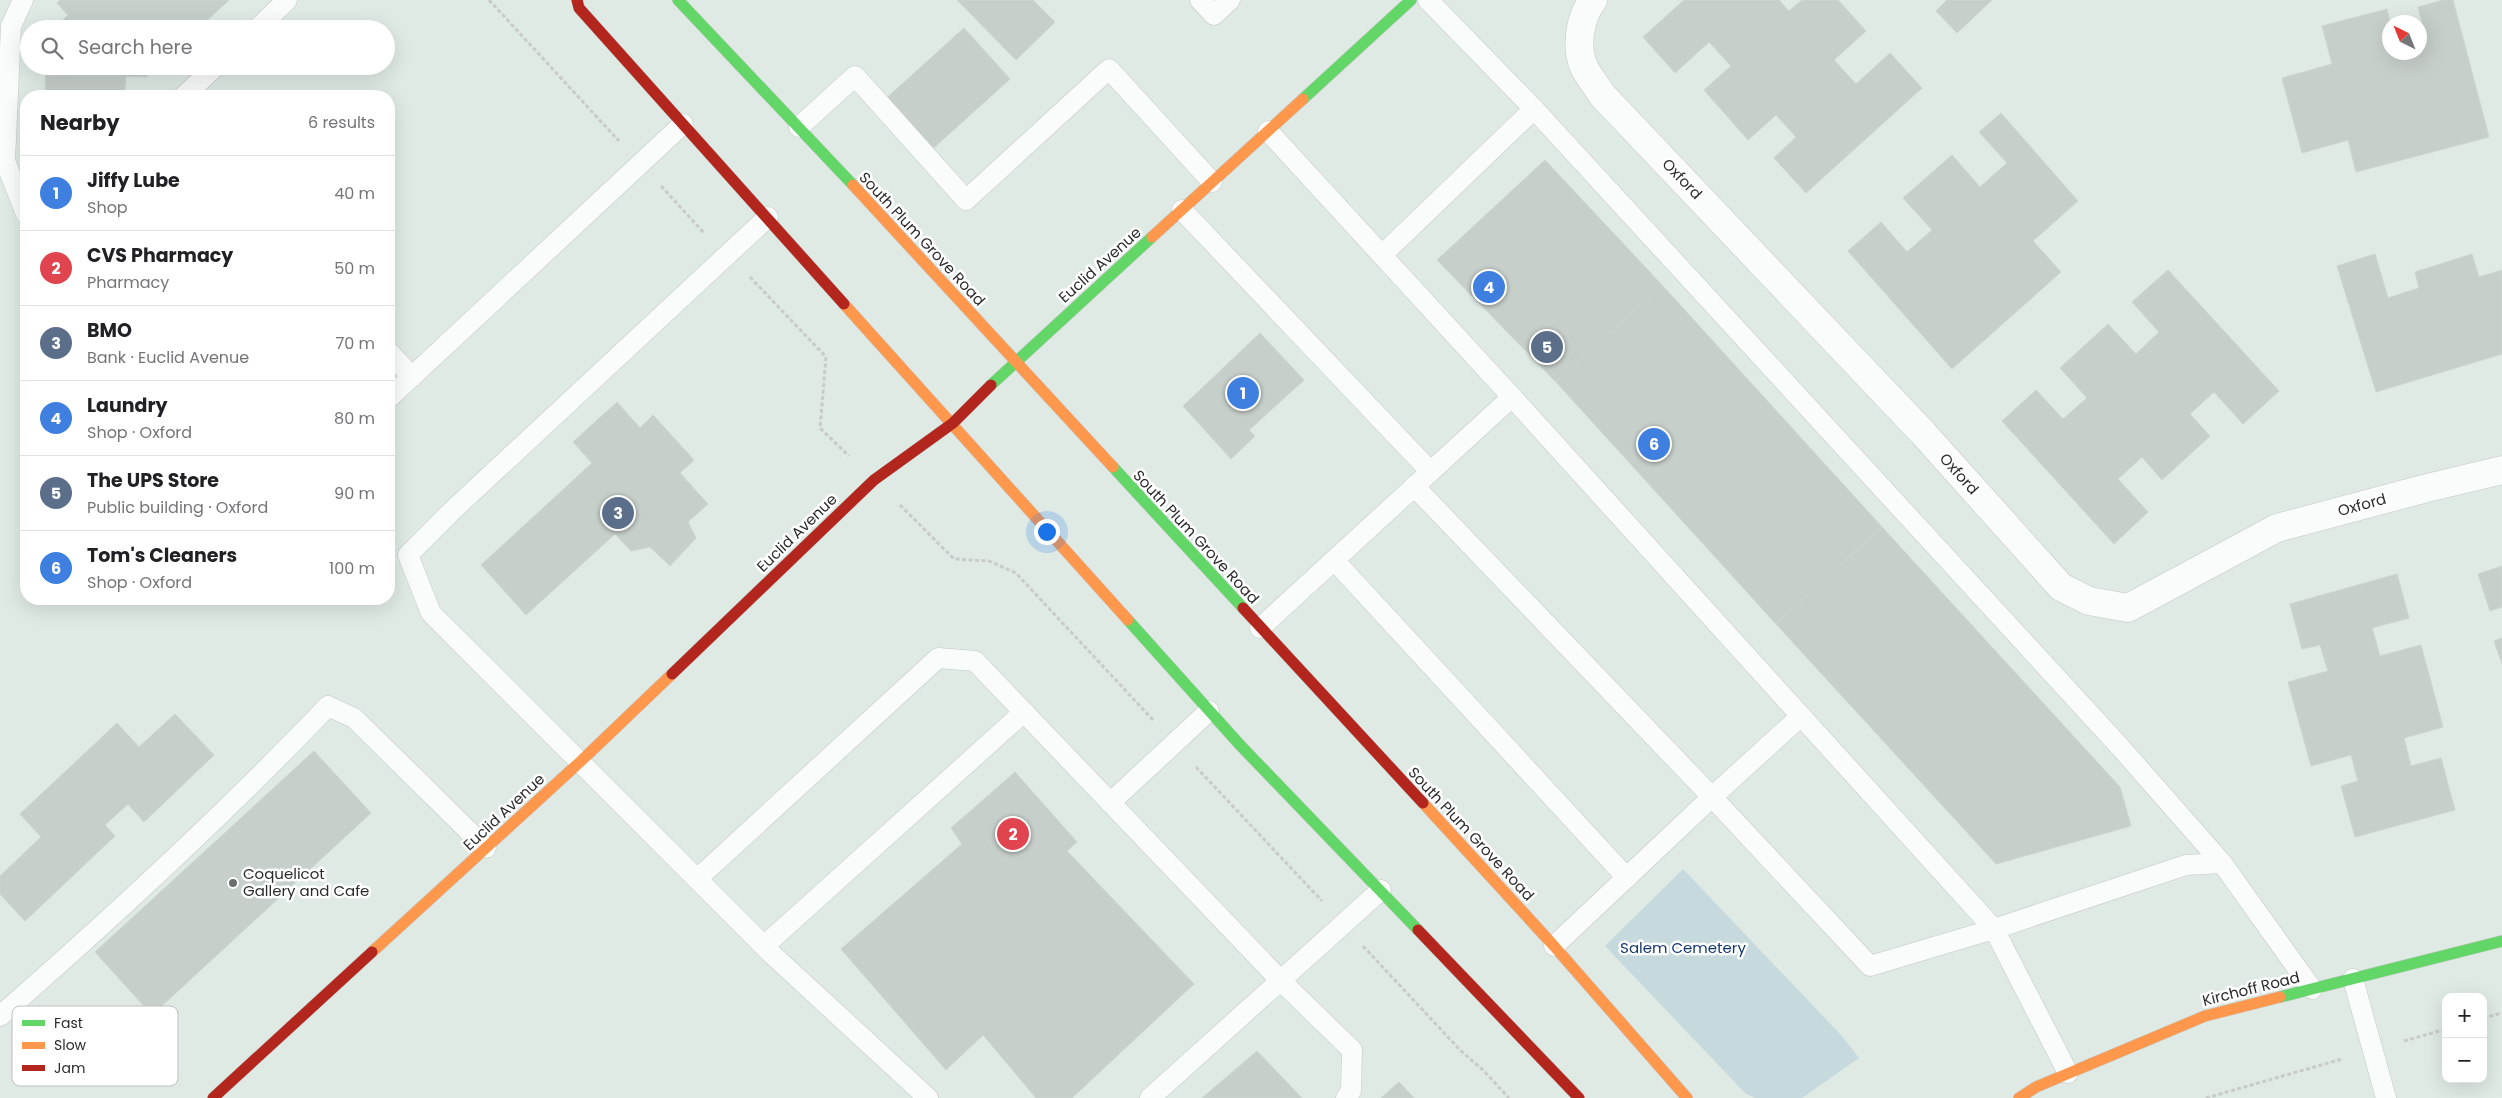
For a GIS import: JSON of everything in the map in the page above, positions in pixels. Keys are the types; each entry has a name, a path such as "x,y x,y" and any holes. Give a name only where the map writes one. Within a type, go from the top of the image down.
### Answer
{"main road":[{"path":"577,0 579,8 1210,711 1577,1097"},
{"name":"South Plum Grove Road","path":"678,0 799,127 1554,946 1687,1098"},
{"name":"Euclid Avenue","path":"213,1098 581,761 874,480 953,423 1411,0"},
{"name":"Kirchoff Road","path":"2019,1098 2036,1087 2205,1016 2502,941"}],"street":[{"name":"Oxford","path":"1593,0 1587,8 1579,39 1583,65 1603,96 1922,433 2060,587 2089,601 2128,608 2277,528 2502,470"}],"lane":[{"path":"20,199 5,161 11,26 23,0"},
{"path":"266,20 287,0"},
{"path":"1200,0 1214,15 1230,0"},
{"path":"1428,0 1534,109 2121,748 2222,863 2312,989"},
{"path":"799,127 855,76 966,200 1109,69 1212,182"},
{"path":"190,90 206,75"},
{"path":"1382,255 1534,109"},
{"path":"395,393 683,124"},
{"path":"1268,131 1994,929 2068,1074"},
{"path":"1182,210 1430,471"},
{"path":"768,217 454,509 408,555 431,613 764,946 928,1098"},
{"path":"395,359 412,377"},
{"path":"1260,628 1512,397"},
{"path":"1414,486 1712,797 1870,966 1994,929 2186,865 2222,863"},
{"path":"1334,560 1627,878"},
{"path":"697,879 938,658 974,660 1281,981 1352,1050 1351,1091 1346,1098"},
{"path":"0,1016 72,953 256,780 328,706 354,718 486,848"},
{"path":"1110,802 1210,711"},
{"path":"764,946 1024,712"},
{"path":"1554,946 1801,716"},
{"path":"1150,1098 1381,890"},
{"path":"2353,979 2386,1098"}],"path":[{"path":"489,0 706,234 729,254 826,357 820,428"},
{"path":"954,559 989,561 1016,573 1461,1051 1482,1068 1509,1098"},
{"path":"2487,1017 2502,1013"},
{"path":"2206,1098 2442,1030"}],"green space":[{"name":"Salem Cemetery","path":"1683,869 1841,1035 1859,1058 1802,1098 1755,1098 1745,1093 1605,946"}],"building":[{"path":"60,0 229,0 208,20 63,20 68,15 57,3"},
{"path":"957,0 1033,0 1055,22 1016,60"},
{"path":"1684,0 1779,0 1789,11 1802,0 1838,0 1866,31 1834,60 1856,84 1890,53 1922,88 1806,193 1774,158 1796,137 1776,115 1748,140 1704,90 1731,66 1709,42 1675,73 1643,37"},
{"path":"1947,0 1992,0 1957,33 1936,11"},
{"path":"2443,0 2453,0 2489,137 2356,172 2348,140 2302,153 2282,78 2332,64 2322,26 2387,9 2388,15 2382,15 2382,60 2427,60 2427,15 2420,15 2418,7"},
{"path":"964,28 1010,79 927,154 881,103"},
{"path":"46,75 148,75 146,77 126,76 125,90 45,90"},
{"path":"2001,113 2078,201 2033,241 2061,272 1952,369 1848,251 1881,222 1907,252 1932,230 1903,198 1952,155 1980,187 2007,163 1979,132"},
{"path":"1545,160 1662,285 1556,382 1437,260"},
{"path":"2375,254 2388,298 2419,288 2415,272 2472,254 2479,277 2502,270 2502,354 2376,392 2337,266"},
{"path":"2168,270 2279,391 2243,424 2214,392 2190,414 2210,436 2162,480 2142,457 2118,479 2148,512 2114,544 2002,421 2036,390 2063,419 2087,398 2060,368 2108,324 2136,354 2159,332 2132,302"},
{"path":"1662,285 1882,527 1776,624 1556,382"},
{"path":"1260,333 1304,380 1249,430 1255,436 1231,459 1183,406"},
{"path":"617,402 640,428 653,415 694,460 680,473 708,504 688,522 696,538 670,566 650,547 631,551 615,534 526,615 481,565 592,463 573,442"},
{"path":"1882,527 2120,787 2131,826 1996,864 1776,624"},
{"path":"2502,566 2502,607 2490,611 2478,574"},
{"path":"2397,574 2409,618 2372,628 2380,656 2421,645 2443,727 2404,738 2411,766 2441,758 2455,810 2355,837 2341,786 2358,781 2351,755 2311,766 2288,682 2328,671 2320,645 2302,649 2290,604"},
{"path":"2502,638 2502,664 2494,641"},
{"path":"175,714 214,755 144,822 128,804 105,825 115,836 25,921 0,894 0,876 41,837 20,814 117,723 139,747"},
{"name":"Coquelicot Gallery and Cafe","path":"314,751 371,813 162,1006 144,1006 95,952"},
{"path":"1015,772 1077,842 1067,851 1194,984 1072,1098 1036,1098 983,1035 946,1070 841,949 962,844 951,828"},
{"path":"1257,1051 1302,1098 1202,1098"},
{"path":"1399,1082 1414,1098 1381,1098"}],"traffic: fast":[{"path":"678,0 853,185"},
{"path":"1303,99 1411,0"},
{"path":"991,385 1152,237"},
{"path":"1113,467 1243,608"},
{"path":"1128,620 1240,745 1418,930"},
{"path":"2280,997 2502,941"}],"traffic: slow":[{"path":"1152,237 1303,99"},
{"path":"853,185 1113,467"},
{"path":"844,304 1128,620"},
{"path":"372,952 581,761 672,674"},
{"path":"1423,803 1554,946 1687,1098"},
{"path":"2019,1098 2036,1087 2205,1016 2280,997"}],"traffic: jam":[{"path":"577,0 579,8 844,304"},
{"path":"672,674 874,480 953,423 991,385"},
{"path":"1243,608 1423,803"},
{"path":"1418,930 1579,1098"},
{"path":"213,1098 372,952"}],"place":[{"name":"Laundry","path":"1489,287"},
{"name":"The UPS Store","path":"1547,347"},
{"name":"Jiffy Lube","path":"1243,393"},
{"name":"Tom's Cleaners","path":"1654,444"},
{"name":"BMO","path":"618,513"},
{"name":"CVS Pharmacy","path":"1013,834"},
{"name":"Coquelicot Gallery and Cafe","path":"233,883"}]}
